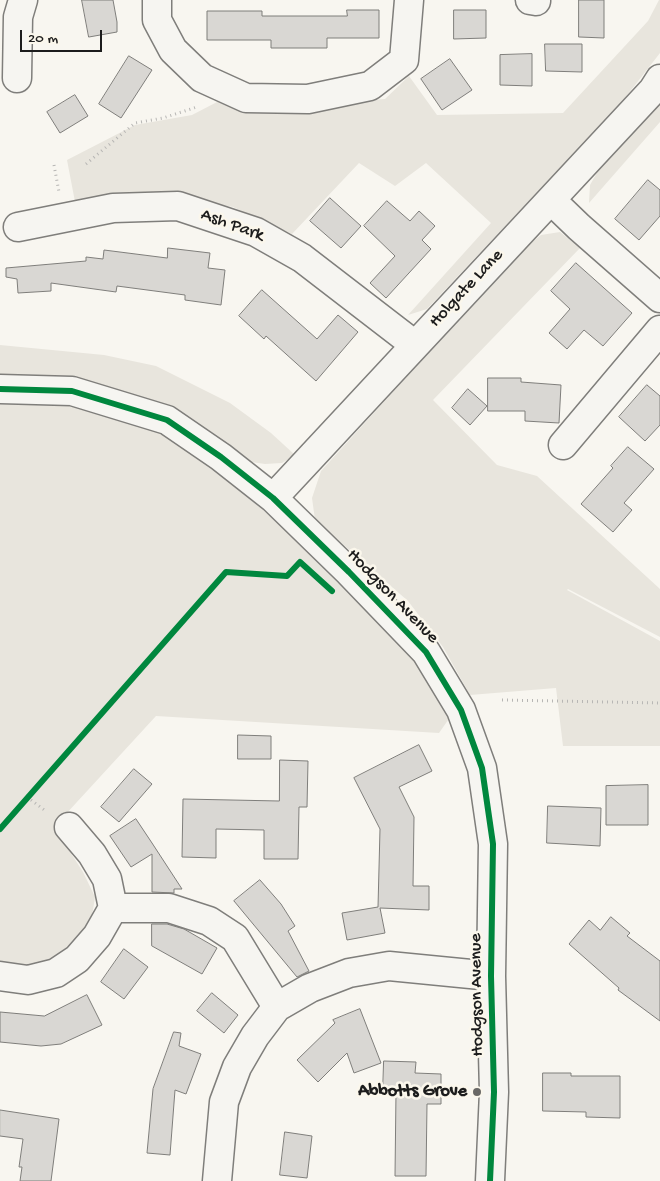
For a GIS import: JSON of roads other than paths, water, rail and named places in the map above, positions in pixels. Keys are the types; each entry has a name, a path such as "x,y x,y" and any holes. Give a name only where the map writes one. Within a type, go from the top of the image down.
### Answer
{"street":[{"path":"17,78 18,17 23,0"},
{"path":"157,0 157,20 173,50 202,78 246,98 308,99 370,86 404,60 409,0"},
{"path":"530,0 536,0"},
{"name":"Holgate Lane","path":"273,498 653,90 660,79"},
{"path":"551,200 660,298"},
{"name":"Ash Park","path":"18,227 113,208 178,206 256,232 302,258 415,345"},
{"path":"563,445 660,330"},
{"name":"Hodgson Avenue","path":"0,389 72,391 166,420 221,457 273,498 349,572 426,652 461,710 482,768 493,844 491,976 494,1092 490,1181"},
{"path":"0,976 28,980 56,973 77,959 97,936 113,908 107,879 92,854 68,828"},
{"path":"113,908 169,908 209,921 235,938 277,1007"},
{"path":"217,1181 224,1102 237,1066 255,1036 277,1007 310,988 349,973 389,966 491,976"}],"place":[{"name":"Abbotts Grove","path":"477,1092"}]}
